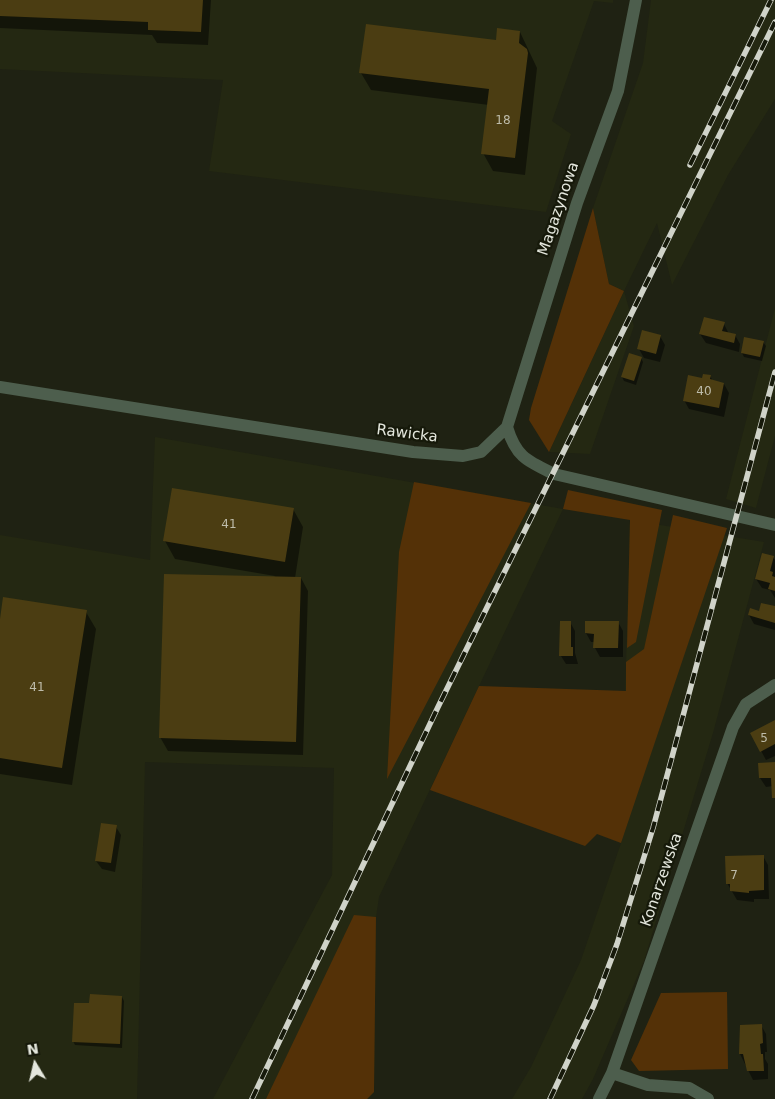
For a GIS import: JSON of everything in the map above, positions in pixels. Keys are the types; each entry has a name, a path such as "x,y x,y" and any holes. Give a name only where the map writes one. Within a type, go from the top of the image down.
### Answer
{"street":[{"name":"Magazynowa","path":"507,427 577,203 618,91 636,0"},
{"name":"Rawicka","path":"0,387 413,452 463,456 481,452 507,427"},
{"path":"507,427 512,446 525,460 554,474 775,526"},
{"name":"Konarzewska","path":"599,1099 612,1073 733,727 746,704 775,685"},
{"path":"612,1073 648,1085 689,1088 708,1099"}],"shaded area":[{"path":"0,0 613,0 613,3 594,1 552,121 571,134 546,212 209,171 223,80 0,69"},
{"path":"651,0 775,0 775,99 728,175 672,285 657,223 624,291 609,284 593,208 643,63"},
{"path":"593,208 609,284 624,291 549,452 529,420 531,408"},
{"path":"624,291 634,326 590,454 549,452"},
{"path":"775,308 775,436 756,508 726,499"},
{"path":"155,437 563,509 379,897 376,917 374,1092 367,1099 213,1099 332,875 334,768 145,762 137,1099 0,1099 0,535 150,560"},
{"path":"414,482 531,503 387,779 399,552"},
{"path":"568,490 662,510 636,642 627,648 630,520 563,509"},
{"path":"673,515 727,528 621,843 597,834 585,846 430,790 479,686 626,691 626,662 644,649"},
{"path":"630,520 764,542 713,733 644,961 593,1079 582,1099 512,1099 531,1067 581,960 621,843"},
{"path":"354,915 376,917 374,1092 367,1099 266,1099"},
{"path":"727,992 728,1069 639,1071 631,1060 661,993"}],"building":[{"path":"0,0 203,0 201,32 148,30 148,22 0,16"},
{"path":"366,24 496,40 497,28 520,31 519,43 527,49 528,53 515,158 481,154 489,89 359,73"},
{"path":"704,317 725,322 722,331 736,334 734,343 699,334"},
{"path":"642,330 661,335 656,354 637,349"},
{"path":"744,337 764,341 760,357 741,353"},
{"path":"629,353 642,357 634,381 621,377"},
{"path":"703,374 711,375 710,379 724,383 719,408 683,401 688,375 702,378"},
{"path":"172,488 294,508 285,562 163,541"},
{"path":"762,553 774,556 770,571 773,572 772,576 775,577 775,591 768,589 770,583 755,579"},
{"path":"164,574 301,577 296,742 159,738"},
{"path":"3,597 87,610 62,768 0,758 0,619"},
{"path":"761,603 775,606 775,623 748,615 750,608 759,611"},
{"path":"560,621 571,621 573,656 559,656"},
{"path":"585,621 619,621 618,648 593,648 594,634 585,633"},
{"path":"775,720 775,744 760,752 750,733"},
{"path":"775,762 775,798 772,798 771,778 759,778 758,763"},
{"path":"101,823 117,825 111,863 95,861"},
{"path":"764,855 764,890 749,891 749,893 730,891 730,884 726,884 725,856"},
{"path":"90,994 122,996 120,1044 72,1042 74,1003 89,1003"},
{"path":"762,1024 763,1043 760,1044 761,1054 763,1054 764,1071 747,1071 743,1054 739,1054 740,1025"}],"railway":[{"path":"690,165 771,0"},
{"path":"252,1099 438,707 775,22"},
{"path":"550,1099 594,1005 617,944 653,828 775,372"}]}
